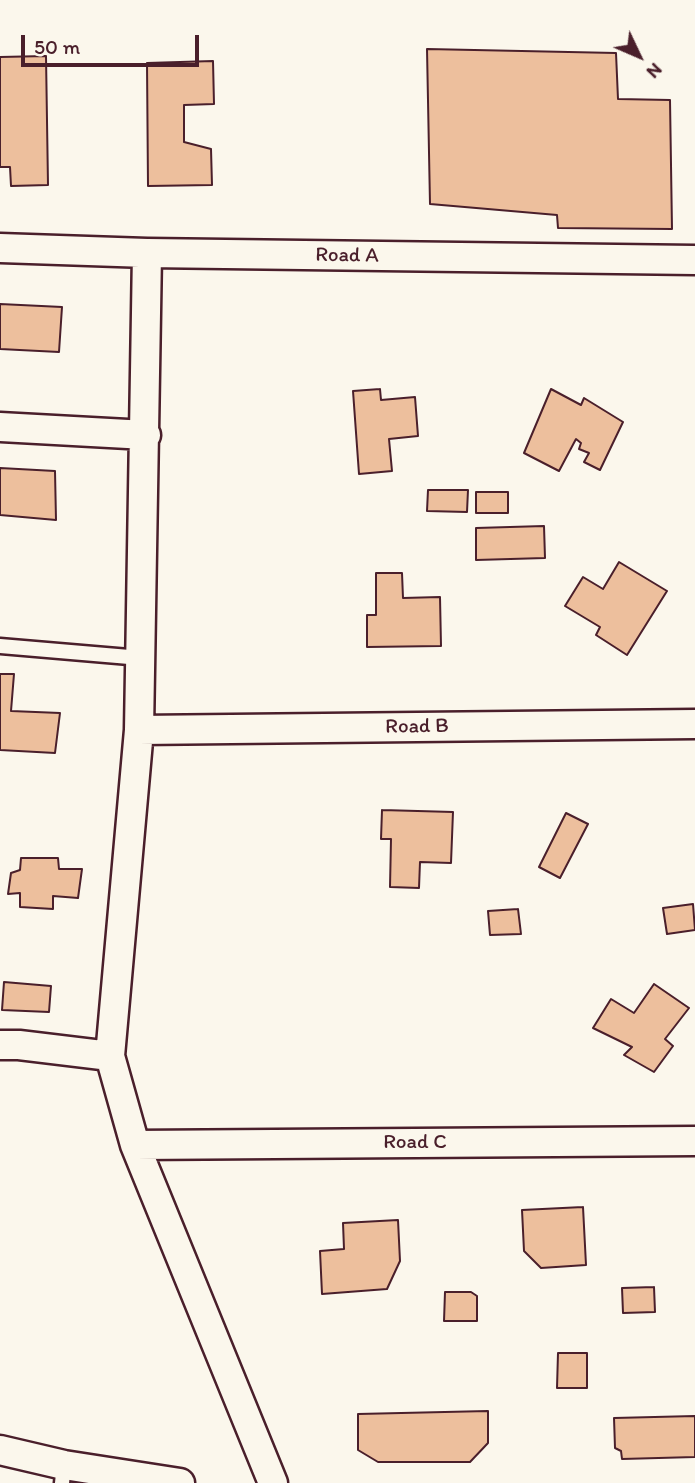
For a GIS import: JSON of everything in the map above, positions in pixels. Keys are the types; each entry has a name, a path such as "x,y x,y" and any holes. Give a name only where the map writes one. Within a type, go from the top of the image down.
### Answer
{"street":[{"name":"Road A","path":"0,248 147,253 695,260"},
{"path":"147,253 139,730 110,1056 135,1145 273,1483"},
{"path":"0,427 146,435"},
{"name":"Road B","path":"139,730 695,724"},
{"path":"0,1045 110,1056"},
{"name":"Road C","path":"135,1145 695,1141"},
{"path":"0,1450 63,1474 180,1483"}],"lane":[{"path":"0,646 141,658"}],"building":[{"path":"427,49 616,53 618,99 670,100 672,229 558,228 557,215 430,204"},
{"path":"46,56 48,185 11,186 10,167 0,167 0,57"},
{"path":"213,61 214,104 184,105 184,142 211,149 212,185 148,186 147,63"},
{"path":"0,304 62,307 59,352 0,349"},
{"path":"380,389 381,400 415,397 418,436 389,439 392,471 359,474 353,391"},
{"path":"551,389 581,405 584,398 623,422 600,470 584,462 589,453 579,449 581,443 576,439 559,471 524,453"},
{"path":"0,468 55,471 56,520 0,515"},
{"path":"428,490 468,490 467,512 427,511"},
{"path":"476,492 508,492 508,513 476,513"},
{"path":"544,526 545,558 476,560 476,528"},
{"path":"619,562 667,591 627,655 596,635 600,627 565,606 583,577 603,589"},
{"path":"376,573 402,573 403,598 440,597 441,646 367,647 367,615 376,615"},
{"path":"0,674 14,674 11,711 60,713 55,753 0,750"},
{"path":"382,810 453,812 451,863 420,862 419,888 390,887 391,839 381,839"},
{"path":"566,813 588,824 560,878 539,867"},
{"path":"21,858 58,858 59,869 82,869 78,898 53,896 53,909 20,907 20,893 8,894 11,873 20,870"},
{"path":"693,904 695,930 667,934 663,908"},
{"path":"518,909 521,934 490,935 488,911"},
{"path":"4,982 51,986 49,1012 2,1010"},
{"path":"654,984 689,1008 665,1039 673,1046 654,1072 624,1055 632,1047 593,1028 611,999 634,1013"},
{"path":"583,1207 586,1265 541,1268 524,1251 522,1210"},
{"path":"398,1220 400,1261 387,1289 322,1294 320,1251 344,1249 343,1223"},
{"path":"654,1287 655,1312 623,1313 622,1288"},
{"path":"445,1292 471,1292 477,1296 477,1321 444,1321"},
{"path":"558,1353 587,1353 587,1388 557,1388"},
{"path":"488,1411 488,1443 470,1462 378,1462 358,1450 358,1414"},
{"path":"695,1416 695,1457 622,1459 621,1451 615,1448 614,1418"}]}
